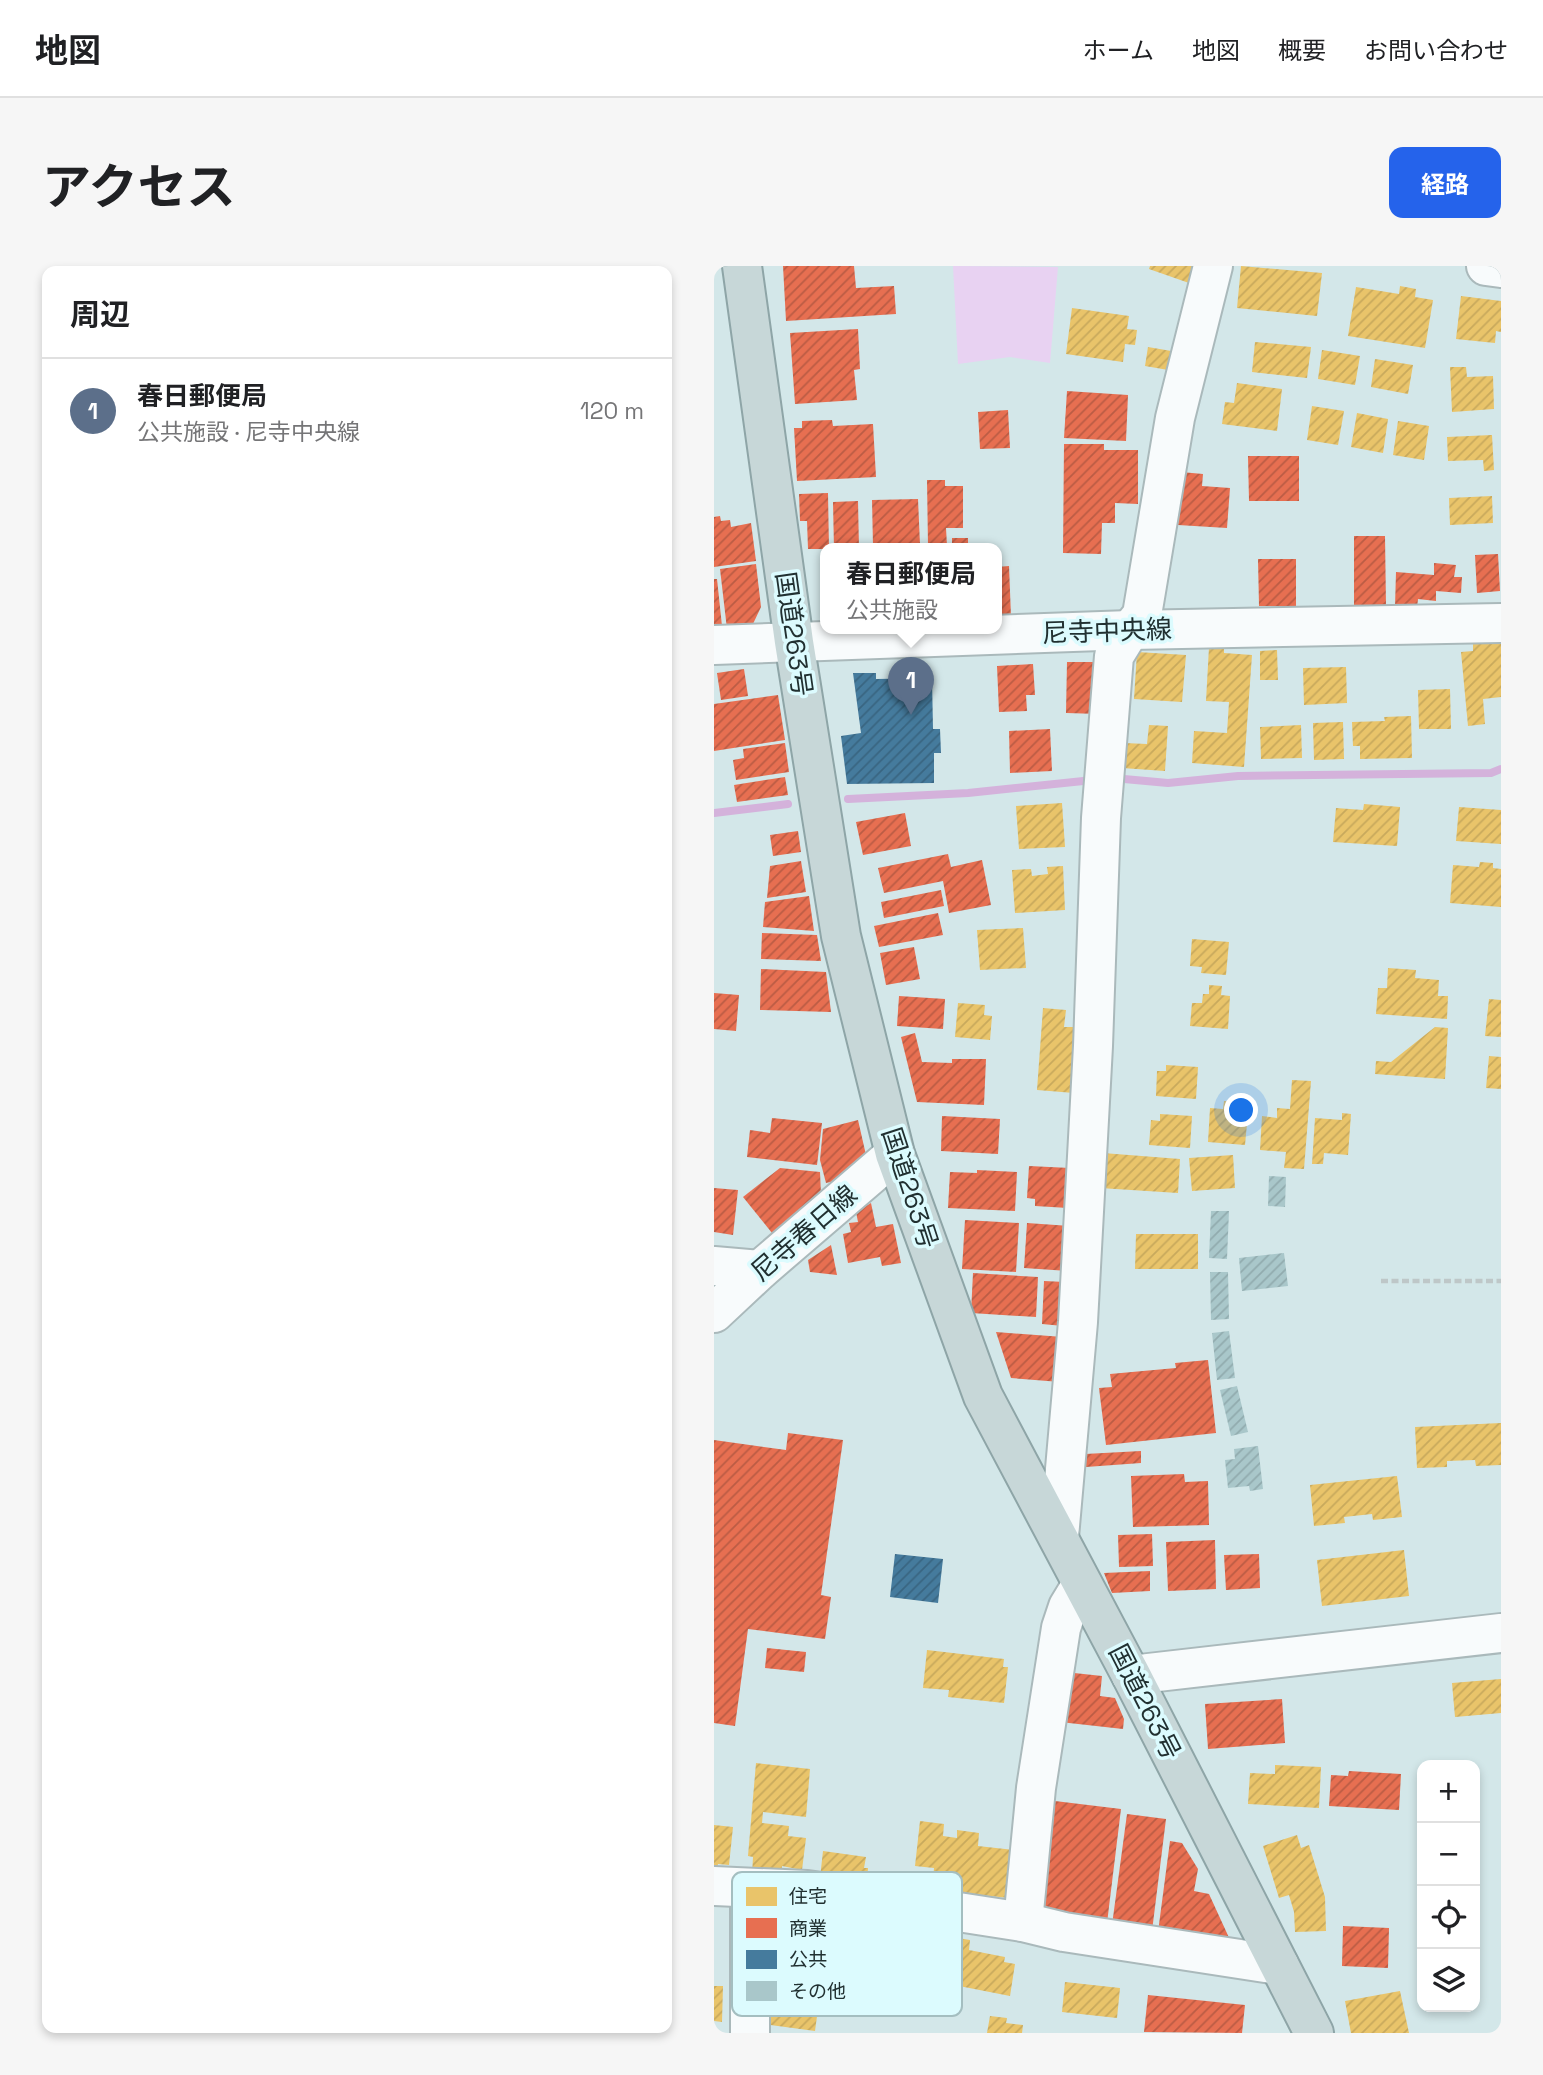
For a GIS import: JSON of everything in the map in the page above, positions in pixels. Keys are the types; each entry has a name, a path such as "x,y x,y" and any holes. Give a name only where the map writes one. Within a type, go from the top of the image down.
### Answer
{"highway":[{"name":"国道263号","path":"742,266 794,642 841,936 895,1154 983,1396 1131,1675 1314,2033"}],"street":[{"path":"1059,1537 1079,1308 1104,778 1114,656 1142,615 1175,418 1213,266"},
{"path":"1486,266 1501,268"},
{"name":"尼寺中央線","path":"714,645 1130,630 1501,624"},
{"name":"尼寺春日線","path":"714,1313 895,1154"},
{"path":"714,1266 760,1270"},
{"path":"1023,1922 1036,1788 1061,1628 1068,1607 1082,1584"},
{"path":"1131,1675 1501,1633"},
{"path":"962,1913 1023,1922 1064,1932 1279,1965"}],"path":[{"path":"1381,1281 1501,1281"}],"shaded area":[{"path":"953,266 1058,267 1050,363 1010,357 958,364"}],"building: 住宅":[{"path":"1150,266 1194,266 1189,283 1149,269"},
{"path":"1241,266 1322,273 1317,316 1237,308"},
{"path":"1400,286 1416,289 1415,297 1433,300 1425,348 1348,336 1356,287 1399,294"},
{"path":"1461,296 1501,301 1501,332 1496,331 1495,343 1456,339"},
{"path":"1072,308 1129,316 1127,329 1137,330 1135,345 1125,344 1123,362 1066,354"},
{"path":"1255,342 1311,347 1307,378 1252,372"},
{"path":"1148,347 1177,352 1174,371 1145,366"},
{"path":"1322,350 1360,356 1355,385 1318,379"},
{"path":"1375,359 1413,365 1408,394 1371,387"},
{"path":"1450,367 1466,367 1467,377 1493,376 1494,409 1452,412"},
{"path":"1237,383 1282,389 1277,431 1222,424 1225,402 1234,403"},
{"path":"1312,406 1344,411 1338,445 1307,440"},
{"path":"1357,413 1388,419 1383,453 1351,447"},
{"path":"1398,421 1429,426 1424,460 1393,455"},
{"path":"1492,435 1494,470 1484,471 1483,460 1448,461 1447,437"},
{"path":"1492,496 1493,523 1450,525 1449,498"},
{"path":"1501,641 1501,697 1483,699 1485,724 1468,726 1461,652 1473,651 1473,644"},
{"path":"1209,647 1224,648 1224,653 1252,655 1244,767 1192,763 1194,731 1227,733 1229,702 1206,701"},
{"path":"1277,650 1278,680 1260,680 1260,651"},
{"path":"1137,652 1186,655 1182,702 1134,699"},
{"path":"1346,667 1347,703 1304,705 1303,668"},
{"path":"1450,689 1451,729 1419,729 1418,690"},
{"path":"1411,716 1412,758 1360,759 1360,746 1353,746 1352,722 1385,721 1384,717"},
{"path":"1343,722 1344,759 1314,760 1313,723"},
{"path":"1149,725 1168,726 1165,771 1122,768 1124,743 1147,744"},
{"path":"1301,725 1302,758 1261,759 1260,727"},
{"path":"1062,803 1065,847 1019,849 1016,806"},
{"path":"1364,804 1400,807 1397,846 1333,842 1336,808 1363,810"},
{"path":"1459,807 1501,810 1501,844 1456,841"},
{"path":"1480,862 1493,863 1493,868 1501,869 1501,907 1450,903 1453,865 1479,867"},
{"path":"1063,866 1065,910 1015,913 1012,870 1031,869 1032,876 1048,874 1047,867"},
{"path":"1023,928 1026,968 980,970 977,930"},
{"path":"1192,939 1229,942 1226,975 1201,973 1202,967 1190,966"},
{"path":"1388,968 1416,970 1415,978 1439,980 1438,996 1448,996 1447,1019 1376,1014 1378,988 1387,988"},
{"path":"1209,985 1222,986 1221,995 1230,996 1228,1029 1190,1026 1192,1003 1202,1003 1203,994 1209,994"},
{"path":"1489,999 1501,1000 1501,1037 1485,1036"},
{"path":"958,1003 985,1005 984,1015 992,1016 990,1040 955,1037"},
{"path":"1043,1008 1066,1010 1064,1027 1078,1027 1074,1093 1037,1090"},
{"path":"1435,1027 1448,1028 1445,1079 1375,1074 1376,1061 1391,1062"},
{"path":"1489,1056 1501,1057 1501,1089 1486,1088"},
{"path":"1166,1065 1198,1067 1196,1099 1156,1096 1157,1071 1166,1071"},
{"path":"1292,1080 1311,1081 1304,1169 1284,1168 1286,1152 1260,1150 1262,1116 1277,1118 1277,1108 1290,1109"},
{"path":"1224,1101 1249,1102 1245,1145 1208,1142 1210,1108 1223,1109"},
{"path":"1342,1113 1351,1114 1348,1155 1324,1153 1323,1164 1312,1164 1315,1118 1342,1120"},
{"path":"1160,1114 1192,1116 1190,1148 1149,1145 1151,1120 1160,1121"},
{"path":"1103,1153 1180,1159 1178,1193 1100,1188"},
{"path":"1233,1155 1235,1188 1192,1191 1189,1158"},
{"path":"1136,1234 1198,1234 1198,1269 1135,1269"},
{"path":"1501,1423 1501,1465 1476,1466 1475,1460 1447,1461 1447,1467 1417,1468 1415,1427"},
{"path":"1397,1476 1402,1517 1373,1520 1372,1514 1344,1517 1345,1523 1314,1526 1310,1485"},
{"path":"1404,1550 1409,1596 1322,1606 1317,1560"},
{"path":"927,1650 1004,1659 1003,1667 1008,1667 1004,1703 948,1697 949,1690 923,1688"},
{"path":"1501,1679 1501,1713 1455,1717 1452,1683"},
{"path":"756,1763 810,1769 806,1817 763,1812 762,1823 789,1826 788,1836 806,1838 802,1870 782,1866 781,1872 752,1872 753,1857 748,1856"},
{"path":"1275,1765 1321,1767 1319,1808 1248,1804 1250,1773 1275,1774"},
{"path":"920,1821 944,1824 943,1836 957,1838 957,1830 979,1833 978,1846 1014,1850 1009,1898 962,1893 962,1872 934,1872 934,1868 915,1866"},
{"path":"714,1825 733,1827 729,1865 718,1864 717,1872 714,1872"},
{"path":"1297,1835 1301,1848 1309,1845 1325,1897 1326,1931 1295,1932 1294,1912 1289,1895 1279,1898 1263,1846"},
{"path":"823,1851 866,1857 864,1868 868,1868 868,1872 821,1872"},
{"path":"962,1939 970,1940 969,1950 1005,1957 1004,1962 1015,1964 1010,1996 962,1987"},
{"path":"1065,1982 1120,1988 1117,2018 1062,2012"},
{"path":"714,1986 723,1986 722,2022 714,2021"},
{"path":"1400,1991 1409,2033 1351,2033 1345,2001"},
{"path":"764,2016 817,2016 815,2031 763,2024"},
{"path":"990,2016 1007,2018 1006,2023 1023,2025 1022,2033 987,2033"}],"building: 商業":[{"path":"783,266 854,266 856,288 894,286 896,314 786,321"},
{"path":"858,329 860,369 854,370 857,400 795,404 790,333"},
{"path":"1067,391 1128,395 1126,441 1064,438"},
{"path":"1008,410 1010,448 980,449 978,412"},
{"path":"832,420 833,426 873,424 876,477 797,481 794,428 802,428 802,421"},
{"path":"1064,444 1104,444 1104,450 1138,450 1138,504 1115,503 1115,523 1102,523 1101,554 1063,553"},
{"path":"1248,456 1299,456 1299,501 1249,501"},
{"path":"1181,472 1203,474 1202,486 1230,488 1227,528 1178,525"},
{"path":"927,480 945,480 945,486 963,486 963,528 946,528 947,543 928,543"},
{"path":"828,493 829,543 820,543 820,549 808,549 807,521 800,521 799,494"},
{"path":"918,499 920,543 873,543 872,500"},
{"path":"858,501 859,543 834,543 833,502"},
{"path":"720,516 721,521 730,520 731,527 751,523 756,561 714,567 714,517"},
{"path":"1354,536 1385,536 1386,606 1354,607"},
{"path":"952,538 968,538 968,543 952,543"},
{"path":"1498,554 1500,591 1477,593 1475,555"},
{"path":"1258,559 1296,559 1296,606 1259,606"},
{"path":"1434,563 1456,565 1454,577 1462,577 1461,593 1436,591 1436,601 1418,599 1417,608 1395,607 1396,572 1434,575"},
{"path":"756,564 761,607 752,626 727,629 720,569"},
{"path":"1009,566 1011,617 1002,617 1002,567"},
{"path":"714,579 717,579 722,626 714,627"},
{"path":"1067,662 1100,662 1099,714 1066,713"},
{"path":"1033,664 1035,695 1026,695 1027,711 999,712 997,666"},
{"path":"744,669 748,696 721,700 717,673"},
{"path":"778,695 785,740 714,751 714,704"},
{"path":"1050,729 1052,771 1010,773 1009,731"},
{"path":"785,743 789,772 736,780 733,760 744,758 743,749"},
{"path":"785,777 788,795 737,802 734,785"},
{"path":"905,813 911,846 863,855 856,822"},
{"path":"798,831 801,852 773,856 770,835"},
{"path":"948,854 951,867 982,860 991,905 949,913 943,881 884,893 878,868"},
{"path":"801,861 806,892 767,898 770,866"},
{"path":"941,890 944,906 884,918 881,902"},
{"path":"809,896 814,931 763,927 765,902"},
{"path":"938,913 943,935 879,947 874,926"},
{"path":"762,933 817,935 821,961 761,959"},
{"path":"914,947 920,979 886,985 880,953"},
{"path":"761,969 826,972 831,1012 760,1010"},
{"path":"714,993 739,995 736,1031 714,1029"},
{"path":"899,996 945,999 943,1029 897,1026"},
{"path":"915,1033 922,1062 952,1063 952,1059 986,1059 984,1105 917,1102 901,1037"},
{"path":"942,1116 1000,1119 998,1154 941,1151"},
{"path":"772,1118 822,1123 817,1165 747,1157 750,1130 770,1133"},
{"path":"858,1120 866,1155 839,1180 826,1183 820,1160 823,1129"},
{"path":"1029,1166 1070,1168 1068,1208 1035,1206 1035,1199 1027,1198"},
{"path":"780,1168 820,1172 821,1194 772,1233 743,1197"},
{"path":"977,1170 1017,1172 1015,1211 948,1208 950,1172 977,1173"},
{"path":"714,1188 738,1190 733,1235 714,1232"},
{"path":"871,1203 876,1227 893,1224 901,1263 882,1266 880,1257 848,1263 843,1234 851,1232 849,1223 858,1222 856,1212"},
{"path":"965,1220 1019,1223 1016,1272 962,1269"},
{"path":"1027,1223 1070,1226 1068,1271 1024,1268"},
{"path":"831,1245 837,1275 810,1272 808,1260"},
{"path":"973,1273 1038,1277 1036,1317 971,1313"},
{"path":"1044,1281 1065,1282 1063,1326 1042,1324"},
{"path":"996,1332 1063,1337 1060,1382 1011,1378"},
{"path":"1208,1360 1216,1433 1106,1445 1099,1388 1112,1387 1110,1374 1176,1368 1175,1363"},
{"path":"788,1433 843,1440 821,1595 831,1597 825,1639 748,1629 735,1726 714,1723 714,1440 786,1450"},
{"path":"1141,1451 1141,1463 1086,1467 1085,1454"},
{"path":"1184,1474 1185,1482 1208,1481 1209,1525 1133,1527 1131,1476"},
{"path":"1152,1534 1153,1566 1119,1567 1118,1535"},
{"path":"1215,1540 1216,1589 1168,1591 1166,1542"},
{"path":"1259,1554 1260,1588 1226,1590 1224,1555"},
{"path":"1150,1571 1150,1591 1112,1593 1104,1573"},
{"path":"767,1648 806,1652 804,1672 765,1668"},
{"path":"1065,1672 1102,1676 1100,1696 1115,1698 1124,1719 1123,1729 1060,1722"},
{"path":"1282,1699 1285,1743 1208,1749 1205,1704"},
{"path":"1349,1771 1401,1774 1399,1810 1329,1806 1331,1775 1348,1776"},
{"path":"1055,1801 1121,1809 1107,1923 1040,1914"},
{"path":"1127,1814 1166,1819 1152,1931 1112,1925"},
{"path":"1170,1841 1182,1843 1198,1869 1194,1891 1209,1894 1231,1942 1158,1932"},
{"path":"1343,1926 1389,1928 1388,1968 1342,1966"},
{"path":"1148,1995 1245,2005 1242,2033 1144,2032"}],"building: 公共":[{"path":"853,673 876,673 876,679 932,678 933,729 940,729 941,753 934,753 934,783 847,784 841,736 861,733"},
{"path":"895,1554 943,1559 938,1603 890,1597"}],"building: その他":[{"path":"1269,1176 1286,1177 1285,1207 1268,1206"},
{"path":"1211,1211 1229,1211 1227,1259 1209,1258"},
{"path":"1284,1253 1288,1286 1242,1291 1239,1258"},
{"path":"1210,1272 1228,1272 1229,1319 1211,1320"},
{"path":"1229,1331 1235,1378 1217,1380 1212,1333"},
{"path":"1237,1386 1248,1432 1231,1436 1220,1390"},
{"path":"1258,1446 1263,1489 1250,1491 1249,1486 1228,1488 1225,1460 1235,1459 1234,1449"}],"waterway":[{"path":"1113,778 1168,783 1238,776 1491,773 1501,769"},
{"path":"848,799 968,793 1093,780"},
{"path":"714,813 788,804"}],"place":[{"name":"春日郵便局","path":"911,715"}]}
